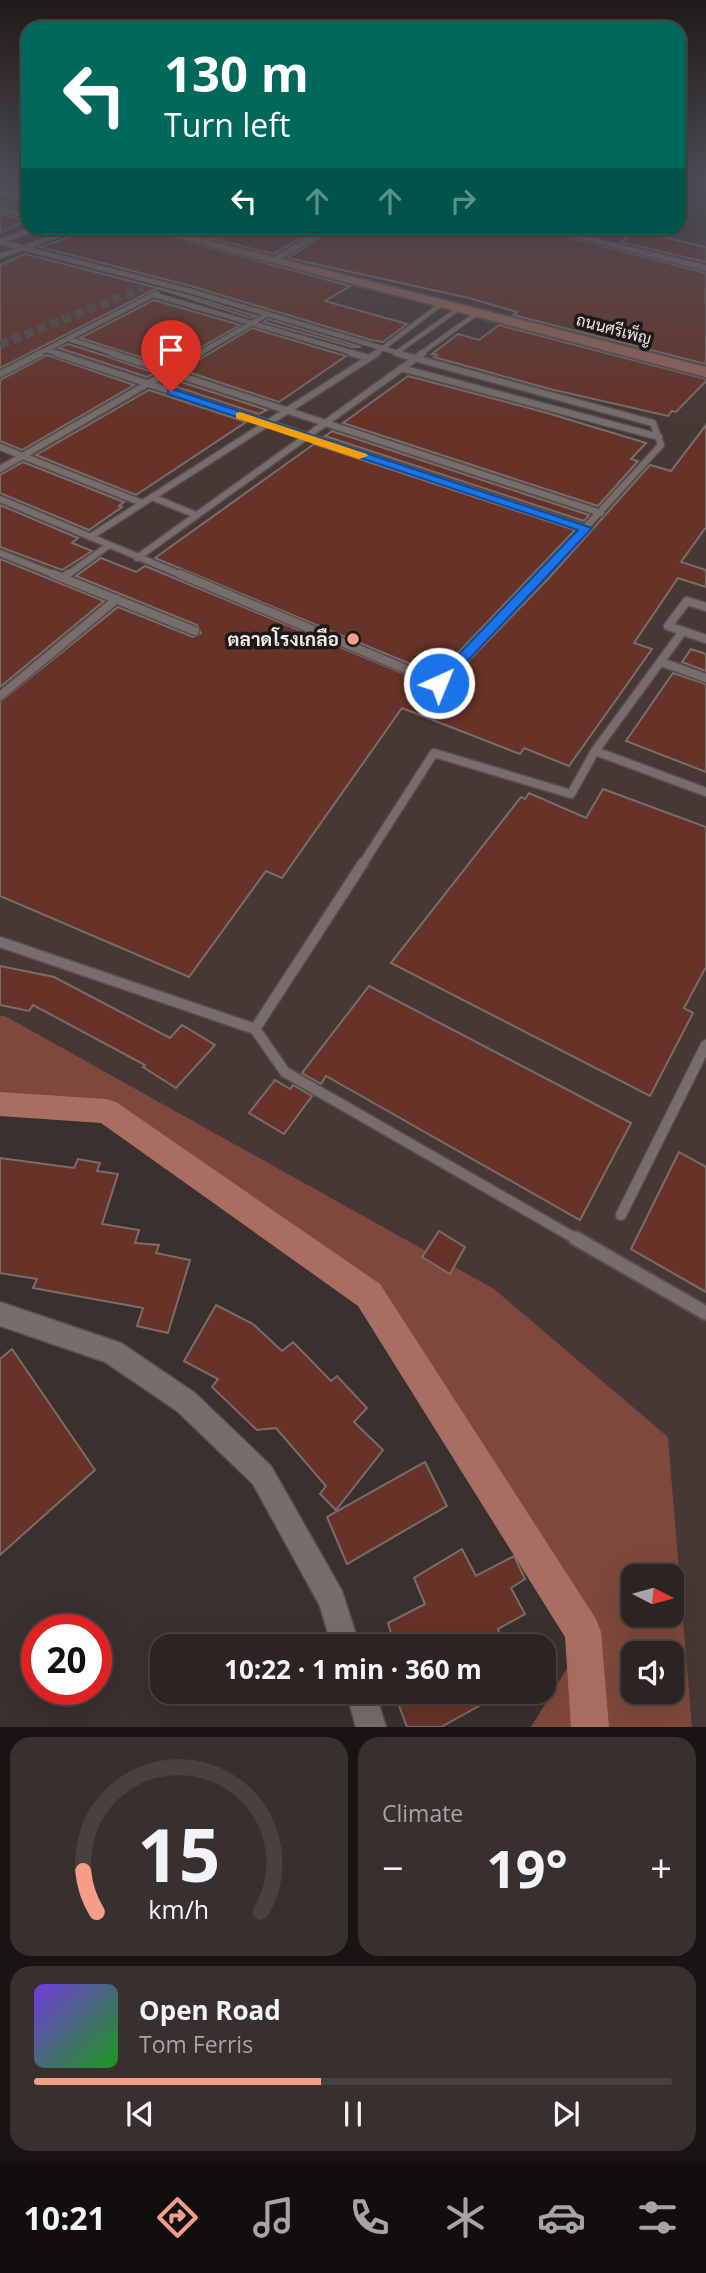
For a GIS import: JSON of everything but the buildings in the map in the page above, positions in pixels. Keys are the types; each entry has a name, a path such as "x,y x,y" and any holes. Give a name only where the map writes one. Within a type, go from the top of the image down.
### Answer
{"main road":[{"name":"ถนนศรีเพ็ญ","path":"293,264 706,372"}],"street":[{"path":"688,264 706,268"},
{"path":"0,1314 112,1352 196,1411 262,1475 332,1601 342,1634"},
{"path":"364,1704 371,1727"}],"lane":[{"path":"0,499 439,683 601,513 661,444 653,423 81,264"},
{"path":"143,289 156,284"},
{"path":"0,374 170,287"},
{"path":"155,295 369,358"},
{"path":"90,537 383,349 444,302"},
{"path":"396,353 461,307"},
{"path":"137,558 479,312"},
{"path":"0,469 268,314"},
{"path":"69,339 290,409 601,513"},
{"path":"47,350 266,425 586,528"},
{"path":"401,368 659,437"},
{"path":"0,446 142,503"},
{"path":"152,497 196,515"},
{"path":"63,578 109,545"},
{"path":"0,553 195,631"},
{"path":"0,696 117,599"},
{"path":"706,607 687,601 668,626 706,639"},
{"path":"255,1029 434,752 571,794 595,751 683,631"},
{"path":"661,662 706,678"},
{"path":"595,751 706,792"},
{"path":"0,942 255,1029 285,1072 706,1313"},
{"path":"621,1215 706,1045"}],"shaded area":[{"name":"ตลาดโรงเกลือ","path":"0,264 706,264 706,1727 692,1727 684,1628 684,1564 679,1564 668,1437 5,1016 0,1016"},
{"path":"0,1016 5,1016 494,1289 668,1437 679,1564 621,1564 621,1628 684,1628 692,1727 531,1727 545,1704 556,1704 556,1686 591,1629 373,1292 108,1107 0,1107"}],"waterway":[{"path":"0,1104 106,1111 369,1295 583,1632 590,1727"}],"tunnel":[{"path":"0,345 143,288"}],"slow traffic":[{"path":"240,416 363,456"}],"place":[{"name":"ตลาดโรงเกลือ","path":"353,639"}],"route":[{"path":"171,392 586,528 439,683"}]}
